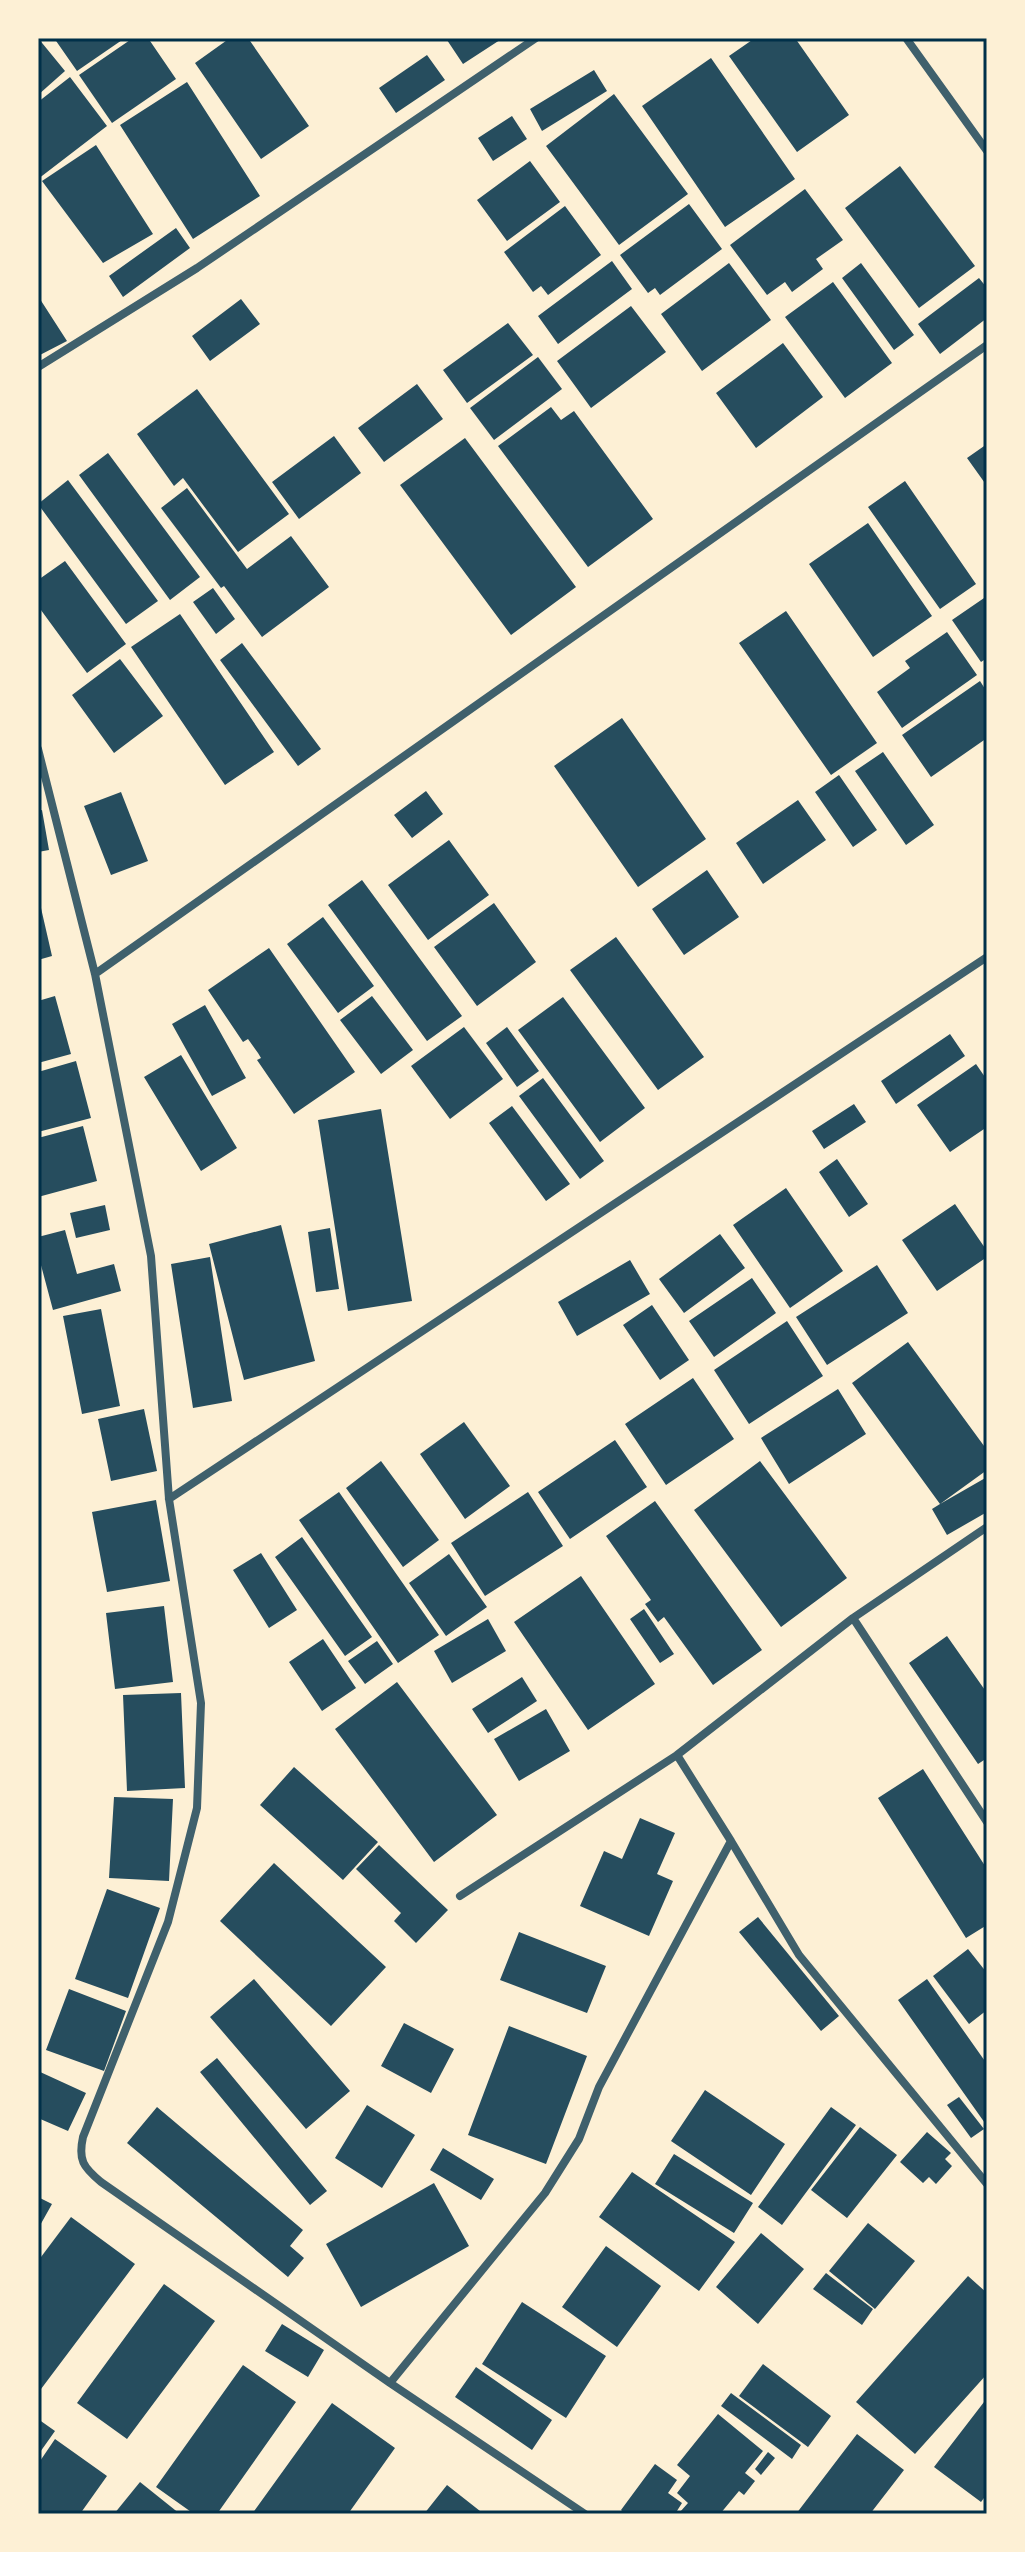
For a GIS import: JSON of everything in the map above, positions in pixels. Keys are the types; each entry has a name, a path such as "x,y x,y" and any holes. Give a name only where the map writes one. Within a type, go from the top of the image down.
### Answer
{"street":[{"path":"38,367 197,268 536,38"},
{"path":"906,38 987,151"},
{"path":"95,974 987,345"},
{"path":"38,749 95,974 151,1256 169,1499 201,1703 197,1808 168,1922 79,2152 83,2162 101,2182 585,2514"},
{"path":"169,1499 987,957"},
{"path":"460,1896 677,1755 853,1618 987,1527"},
{"path":"853,1618 987,1822"},
{"path":"677,1755 799,1955 987,2184"},
{"path":"390,2383 545,2193 579,2139 599,2087 731,1841"}],"building":[{"path":"38,38 65,71 38,95"},
{"path":"54,38 125,38 77,71"},
{"path":"133,38 148,38 176,79 112,123 79,75"},
{"path":"230,38 248,38 309,126 261,159 195,63"},
{"path":"503,38 463,64 447,40"},
{"path":"755,38 795,38 849,115 797,152 729,56"},
{"path":"427,55 445,80 396,113 379,88"},
{"path":"711,58 795,179 725,227 642,106"},
{"path":"594,70 607,91 542,131 530,109"},
{"path":"70,77 107,126 38,179 38,102"},
{"path":"187,82 260,196 193,239 120,125"},
{"path":"614,94 688,194 619,245 546,146"},
{"path":"512,116 527,139 493,161 478,138"},
{"path":"96,145 153,234 103,263 42,181"},
{"path":"530,161 560,202 507,241 477,200"},
{"path":"900,166 975,266 919,308 845,208"},
{"path":"805,189 843,240 816,259 823,269 792,292 785,282 767,295 730,245"},
{"path":"689,204 722,249 660,295 655,288 648,293 620,255"},
{"path":"565,206 601,255 548,295 541,286 533,292 504,252"},
{"path":"176,228 190,248 123,297 109,276"},
{"path":"612,261 632,289 558,344 538,316"},
{"path":"729,263 771,320 702,371 661,314"},
{"path":"861,263 914,335 894,350 842,278"},
{"path":"979,278 987,288 987,318 940,354 918,324"},
{"path":"833,282 892,363 845,398 785,317"},
{"path":"38,296 67,341 38,356"},
{"path":"241,299 260,324 210,361 192,336"},
{"path":"631,306 666,352 591,408 557,361"},
{"path":"508,323 533,355 467,403 443,370"},
{"path":"783,343 823,397 756,448 716,393"},
{"path":"538,357 562,389 494,440 470,408"},
{"path":"417,384 443,419 384,462 358,428"},
{"path":"197,389 289,514 238,552 183,478 174,486 137,434"},
{"path":"551,407 561,420 574,411 653,519 588,567 498,446"},
{"path":"334,436 361,473 299,519 272,482"},
{"path":"465,438 576,587 511,635 400,485"},
{"path":"987,444 987,486 967,458"},
{"path":"108,453 200,577 170,600 79,475"},
{"path":"68,480 158,601 126,624 38,504"},
{"path":"905,481 976,584 940,609 868,507"},
{"path":"187,488 247,569 291,536 329,587 262,637 161,508"},
{"path":"868,523 932,616 873,657 809,564"},
{"path":"65,561 126,644 87,673 38,606 38,580"},
{"path":"213,588 235,619 216,634 193,602"},
{"path":"987,596 987,658 981,662 952,620"},
{"path":"786,611 877,743 831,775 739,643"},
{"path":"180,614 274,752 225,785 131,647"},
{"path":"947,632 977,675 902,728 877,692 910,668 905,661"},
{"path":"242,643 321,749 298,766 220,660"},
{"path":"120,659 163,716 114,753 72,695"},
{"path":"980,681 987,692 987,738 931,777 902,735"},
{"path":"622,718 706,839 638,887 554,766"},
{"path":"883,752 934,825 906,845 855,771"},
{"path":"839,775 877,830 853,847 815,792"},
{"path":"426,791 443,814 412,838 394,815"},
{"path":"121,792 148,861 111,875 84,806"},
{"path":"798,800 826,840 763,884 736,843"},
{"path":"42,810 49,850 38,852 38,811"},
{"path":"449,840 489,895 428,940 388,885"},
{"path":"707,870 739,917 684,955 652,909"},
{"path":"362,880 462,1016 427,1041 328,905"},
{"path":"494,903 536,962 477,1006 434,947"},
{"path":"41,908 52,956 38,960 38,909"},
{"path":"323,917 374,986 338,1013 287,944"},
{"path":"616,937 704,1057 658,1090 570,970"},
{"path":"269,948 355,1072 294,1114 257,1060 261,1058 258,1053 248,1039 243,1042 208,990"},
{"path":"55,996 71,1054 38,1063 38,1001"},
{"path":"372,996 413,1050 381,1074 340,1020"},
{"path":"563,997 645,1108 600,1142 518,1030"},
{"path":"205,1005 246,1078 212,1096 172,1024"},
{"path":"464,1027 503,1079 450,1119 411,1066"},
{"path":"507,1027 539,1071 517,1087 486,1043"},
{"path":"950,1034 965,1056 896,1104 881,1081"},
{"path":"181,1055 237,1148 201,1171 144,1077"},
{"path":"76,1061 91,1118 38,1132 38,1072"},
{"path":"976,1064 987,1080 987,1127 950,1152 917,1105"},
{"path":"543,1078 604,1161 580,1179 519,1096"},
{"path":"854,1104 866,1122 824,1149 812,1131"},
{"path":"512,1106 570,1184 546,1201 489,1123"},
{"path":"381,1109 412,1301 348,1311 318,1120"},
{"path":"83,1126 97,1181 38,1197 38,1138"},
{"path":"837,1159 868,1204 849,1217 819,1172"},
{"path":"786,1188 843,1271 790,1308 733,1225"},
{"path":"955,1204 987,1251 987,1257 937,1291 902,1240"},
{"path":"105,1205 110,1230 76,1238 70,1213"},
{"path":"281,1225 315,1361 244,1380 209,1244"},
{"path":"330,1228 339,1289 316,1292 308,1232"},
{"path":"65,1230 77,1274 114,1264 121,1291 53,1310 38,1254 38,1237"},
{"path":"720,1234 745,1268 684,1313 659,1279"},
{"path":"210,1257 232,1401 193,1408 171,1264"},
{"path":"630,1260 650,1294 577,1336 558,1302"},
{"path":"877,1265 908,1313 827,1365 796,1317"},
{"path":"752,1278 776,1313 714,1357 689,1321"},
{"path":"652,1305 689,1360 660,1380 623,1325"},
{"path":"101,1309 120,1406 82,1414 63,1316"},
{"path":"787,1321 823,1376 749,1424 714,1370"},
{"path":"908,1342 987,1450 987,1470 940,1504 852,1383"},
{"path":"693,1378 734,1439 666,1485 625,1424"},
{"path":"838,1389 866,1434 789,1484 761,1438"},
{"path":"144,1409 157,1471 111,1481 98,1419"},
{"path":"464,1422 510,1486 465,1519 420,1454"},
{"path":"615,1440 647,1487 570,1539 538,1492"},
{"path":"381,1461 439,1540 403,1567 346,1488"},
{"path":"760,1461 847,1578 781,1627 694,1510"},
{"path":"987,1477 987,1512 947,1535 932,1509"},
{"path":"339,1492 439,1635 398,1663 299,1520"},
{"path":"528,1492 563,1546 485,1596 451,1543"},
{"path":"156,1500 170,1581 107,1592 92,1512"},
{"path":"655,1501 762,1650 713,1685 664,1617 658,1622 645,1604 651,1600 606,1536"},
{"path":"302,1537 372,1637 345,1656 275,1557"},
{"path":"261,1553 297,1610 269,1628 233,1570"},
{"path":"449,1554 487,1607 446,1636 409,1583"},
{"path":"581,1576 655,1684 588,1730 514,1622"},
{"path":"164,1606 173,1682 115,1689 106,1613"},
{"path":"644,1609 674,1654 660,1663 630,1619"},
{"path":"488,1619 506,1651 452,1683 434,1651"},
{"path":"947,1636 987,1693 987,1758 978,1764 909,1663"},
{"path":"323,1639 356,1688 322,1711 289,1662"},
{"path":"377,1641 393,1664 365,1684 348,1661"},
{"path":"522,1677 537,1701 488,1733 472,1709"},
{"path":"397,1682 497,1815 434,1862 335,1729"},
{"path":"181,1693 185,1788 127,1791 123,1695"},
{"path":"546,1709 570,1751 519,1781 494,1739"},
{"path":"294,1767 378,1842 343,1880 260,1805"},
{"path":"923,1769 987,1869 987,1925 966,1938 878,1798"},
{"path":"114,1797 173,1799 169,1881 109,1878"},
{"path":"640,1818 675,1833 657,1874 673,1881 649,1936 580,1906 604,1851 622,1859"},
{"path":"379,1845 448,1910 416,1943 394,1921 401,1913 356,1869"},
{"path":"274,1863 386,1967 331,2026 220,1921"},
{"path":"107,1889 160,1908 128,1998 75,1979"},
{"path":"758,1917 839,2016 821,2031 739,1932"},
{"path":"519,1932 606,1966 587,2013 500,1980"},
{"path":"968,1949 987,1973 987,2010 969,2024 933,1976"},
{"path":"254,1979 350,2091 306,2129 210,2017"},
{"path":"927,1979 987,2064 987,2126 898,2000"},
{"path":"69,1989 126,2011 104,2071 46,2050"},
{"path":"404,2023 454,2049 431,2093 381,2066"},
{"path":"509,2026 587,2056 546,2164 468,2135"},
{"path":"217,2058 327,2191 310,2205 200,2072"},
{"path":"38,2071 86,2093 68,2131 38,2118"},
{"path":"705,2090 785,2144 751,2195 671,2141"},
{"path":"959,2097 984,2129 971,2138 947,2105"},
{"path":"367,2105 415,2135 382,2188 335,2158"},
{"path":"157,2107 303,2230 290,2246 304,2258 288,2277 127,2143"},
{"path":"831,2107 856,2125 782,2225 758,2207"},
{"path":"860,2127 897,2155 847,2218 811,2190"},
{"path":"927,2132 951,2153 945,2159 952,2166 936,2184 929,2177 923,2183 900,2162"},
{"path":"443,2148 494,2179 481,2200 430,2170"},
{"path":"674,2154 753,2203 734,2233 655,2184"},
{"path":"632,2172 735,2242 699,2291 599,2217"},
{"path":"434,2183 469,2246 361,2307 326,2244"},
{"path":"38,2197 52,2204 38,2229"},
{"path":"71,2217 135,2264 38,2393 38,2261"},
{"path":"868,2223 915,2261 875,2309 829,2271"},
{"path":"761,2233 804,2269 758,2324 716,2287"},
{"path":"606,2246 661,2286 617,2347 562,2307"},
{"path":"826,2273 873,2309 862,2325 813,2289"},
{"path":"968,2276 987,2293 987,2374 915,2454 856,2402"},
{"path":"164,2284 215,2321 127,2439 77,2403"},
{"path":"522,2302 606,2356 566,2418 482,2364"},
{"path":"282,2324 324,2350 308,2377 265,2351"},
{"path":"763,2364 831,2416 808,2447 739,2396"},
{"path":"243,2365 296,2402 217,2514 194,2514 156,2487"},
{"path":"476,2367 552,2420 532,2450 455,2397"},
{"path":"731,2393 801,2445 792,2459 721,2406"},
{"path":"984,2402 987,2405 987,2494 981,2502 934,2467"},
{"path":"332,2403 395,2448 348,2514 252,2514"},
{"path":"718,2414 763,2451 745,2473 755,2481 744,2495 739,2491 720,2514 682,2514 680,2512 688,2503 677,2493 690,2476 677,2465"},
{"path":"38,2419 55,2431 38,2455"},
{"path":"857,2434 904,2470 870,2514 796,2514"},
{"path":"55,2439 107,2476 80,2514 38,2514 38,2464"},
{"path":"768,2452 775,2458 761,2475 755,2469"},
{"path":"655,2464 677,2480 668,2493 682,2503 675,2514 625,2514 621,2510"},
{"path":"140,2482 180,2514 114,2514"},
{"path":"447,2485 480,2511 478,2514 424,2514"}]}
